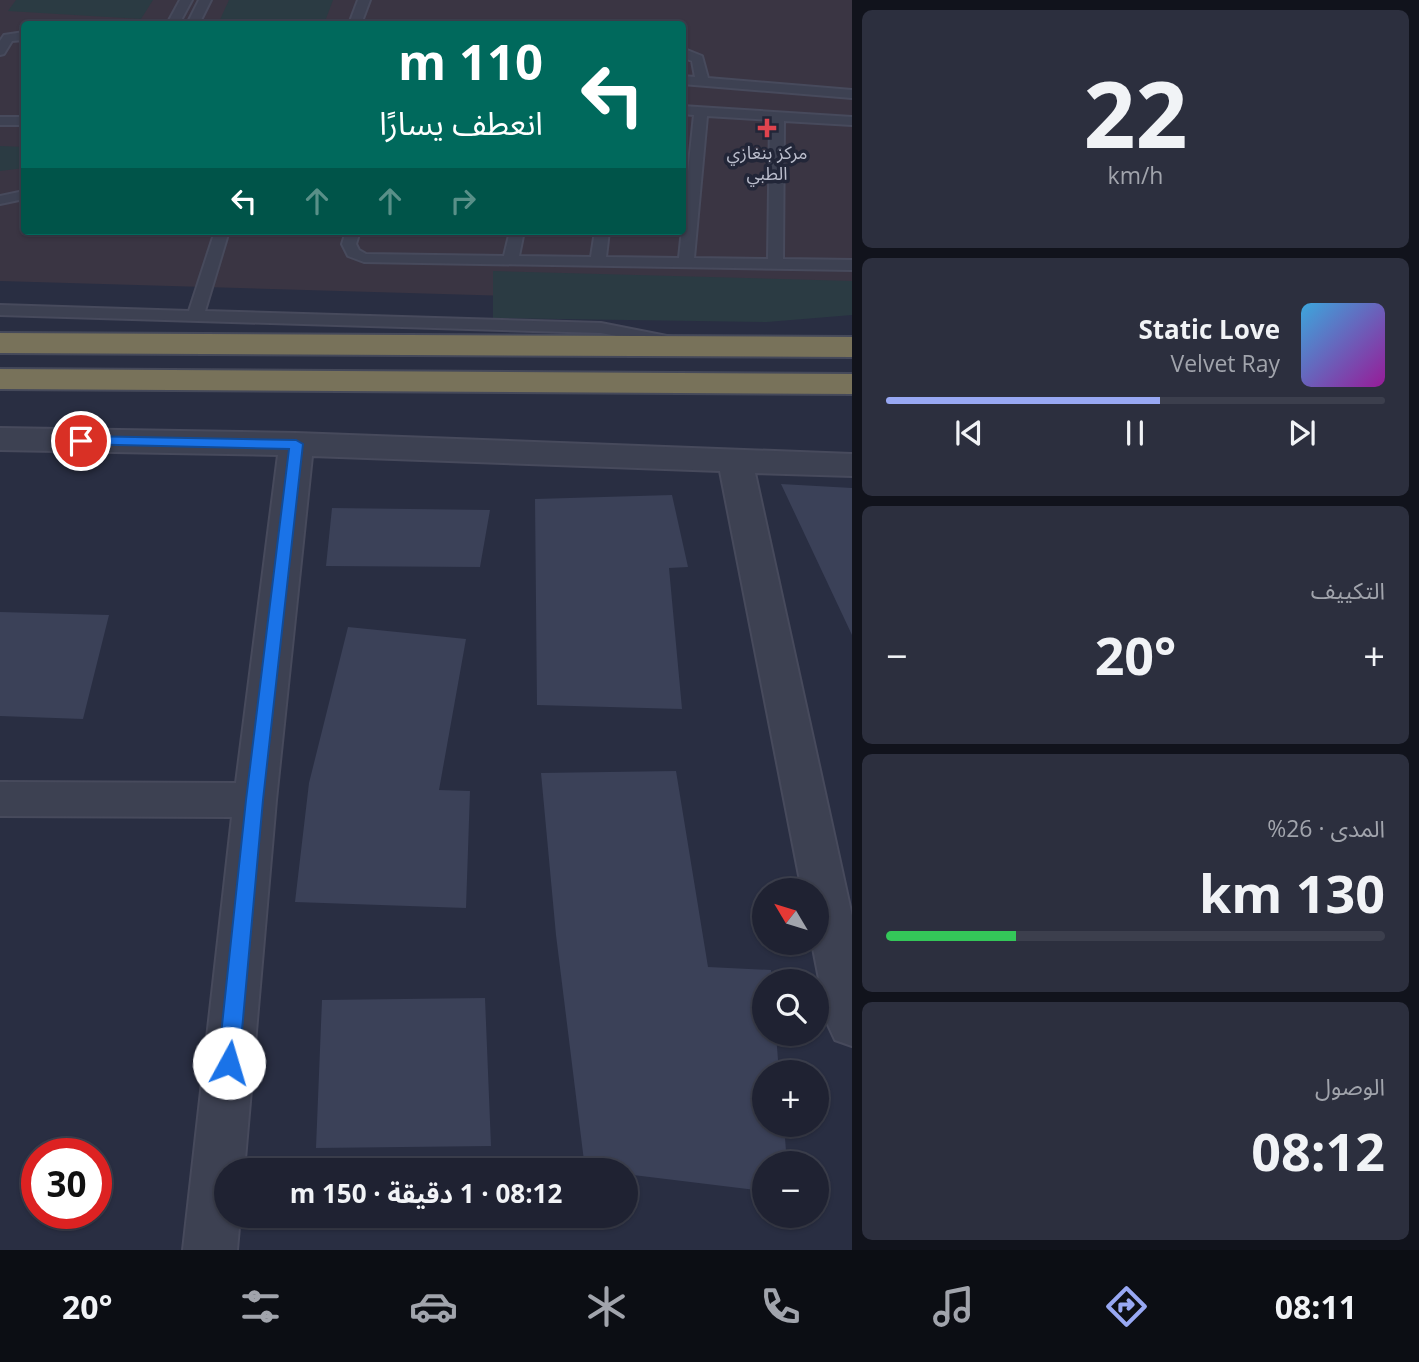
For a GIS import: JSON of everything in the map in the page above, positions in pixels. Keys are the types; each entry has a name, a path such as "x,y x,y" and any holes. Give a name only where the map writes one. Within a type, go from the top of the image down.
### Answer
{"highway":[{"path":"0,343 852,347"},
{"path":"0,379 852,384"}],"street":[{"path":"0,439 296,444 852,465"},
{"path":"210,1250 255,800 296,444"},
{"path":"735,460 852,1025"},
{"path":"0,799 255,800"}],"lane":[{"path":"175,21 186,0"},
{"path":"194,21 205,0"},
{"path":"356,21 364,0"},
{"path":"0,51 8,38 21,36"},
{"path":"686,54 698,59 702,81"},
{"path":"686,80 852,94"},
{"path":"686,110 777,116 852,125"},
{"path":"686,262 701,111"},
{"path":"775,264 777,116"},
{"path":"0,121 21,121"},
{"path":"0,200 21,196"},
{"path":"197,314 221,235"},
{"path":"352,235 349,244 353,253 364,258 852,265"},
{"path":"511,259 516,235"},
{"path":"598,261 601,235"},
{"path":"0,310 601,328 643,334 694,347"}],"shaded area":[{"name":"مركز بنغازي الطبي","path":"0,0 852,0 852,306 0,281"},
{"path":"16,0 153,0 141,19 8,11"},
{"path":"229,0 333,0 325,21 219,21"},
{"path":"0,146 21,147 21,168 0,171"},
{"path":"493,271 852,281 852,315 767,322 493,318"}],"building":[{"path":"781,484 852,488 852,635"},
{"path":"672,495 688,567 669,568 682,709 537,705 535,499"},
{"path":"332,508 490,510 480,567 326,566"},
{"path":"0,612 109,615 83,719 0,716"},
{"path":"348,627 466,639 439,790 470,791 466,908 295,902 309,783"},
{"path":"676,771 708,967 752,969 752,1046 777,1046 778,1060 752,1060 752,1137 785,1137 786,1151 752,1151 752,1189 638,1176 638,1158 584,1158 556,935 541,773"},
{"path":"485,998 491,1146 316,1148 322,1000"}],"place":[{"name":"مركز بنغازي الطبي","path":"767,128"}],"route":[{"path":"81,441 296,444 255,800 229,1063"}]}
